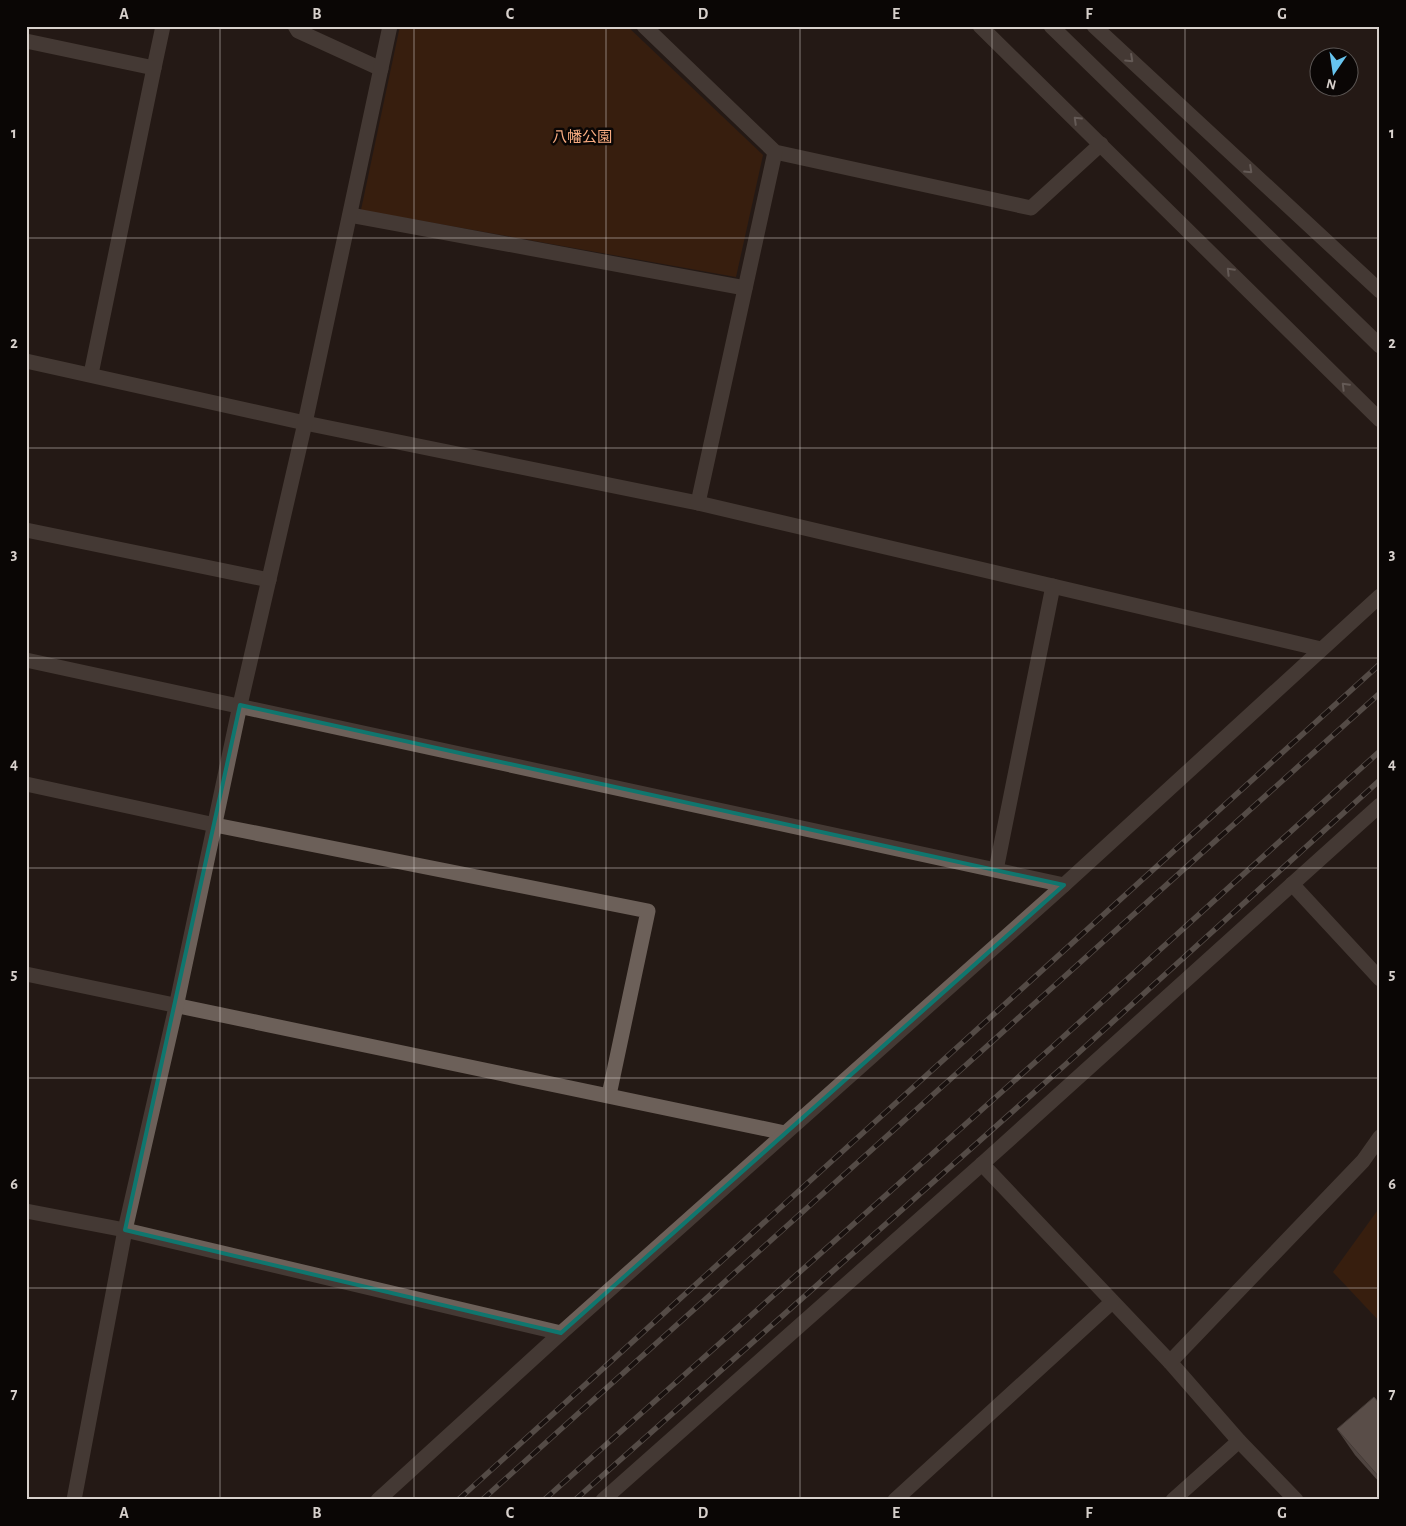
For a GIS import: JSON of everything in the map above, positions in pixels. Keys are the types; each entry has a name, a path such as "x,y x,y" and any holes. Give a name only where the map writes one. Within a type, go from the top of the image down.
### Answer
{"street":[{"path":"90,374 163,26"},
{"path":"296,26 298,32 381,69"},
{"path":"74,1500 125,1230 176,1007 240,705 305,423 390,26"},
{"path":"644,26 775,152 1031,208 1101,144"},
{"path":"980,26 1380,420"},
{"path":"1051,26 1380,346"},
{"path":"1094,26 1380,291"},
{"path":"26,41 154,68"},
{"path":"698,503 775,152"},
{"path":"350,216 745,288"},
{"path":"26,361 305,423 698,503 1321,649"},
{"path":"26,530 269,580"},
{"path":"996,870 1053,586"},
{"path":"378,1500 561,1333 1064,884 1380,596"},
{"path":"26,660 1064,884"},
{"path":"26,784 215,825 648,911 609,1095"},
{"path":"603,1500 982,1164 1380,805"},
{"path":"1292,884 1380,979"},
{"path":"26,974 176,1007 609,1095 785,1133"},
{"path":"1170,1362 1363,1161 1380,1136"},
{"path":"982,1164 1170,1362 1238,1440 1296,1500"},
{"path":"26,1211 125,1230 561,1333"},
{"path":"895,1500 1112,1302"},
{"path":"1172,1500 1238,1440"}],"highlighted area":[{"path":"240,705 1064,885 561,1333 125,1230"}],"green space":[{"name":"八幡公園","path":"400,26 627,26 763,155 736,277 361,210"},
{"path":"1380,1207 1380,1322 1333,1272"}],"building":[{"path":"1374,1397 1380,1404 1380,1478 1337,1429"}],"railway":[{"path":"458,1500 1380,664"},
{"path":"482,1500 1380,693"},
{"path":"544,1500 1051,1048 1380,751"},
{"path":"575,1500 1065,1065 1380,780"}]}
